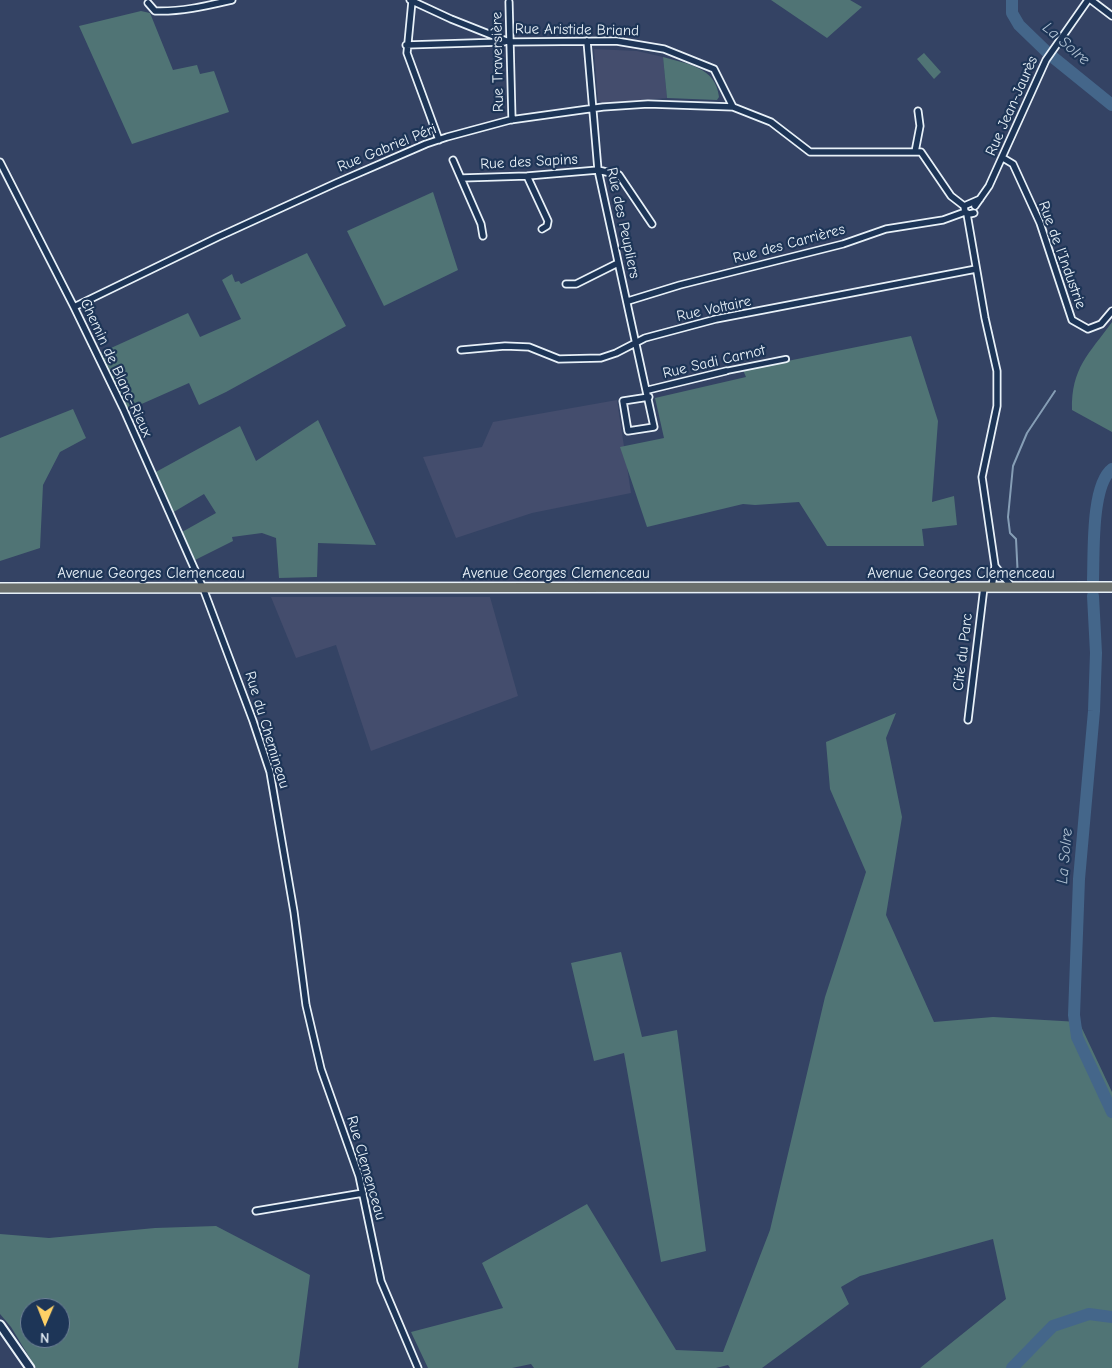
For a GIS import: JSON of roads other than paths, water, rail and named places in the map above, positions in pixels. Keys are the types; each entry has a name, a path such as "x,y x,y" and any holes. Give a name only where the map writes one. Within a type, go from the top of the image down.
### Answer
{"main road":[{"name":"Avenue Georges Clemenceau","path":"0,588 1112,587"}],"street":[{"path":"148,3 155,11 168,12 232,0"},
{"name":"Rue Jean-Jaurès","path":"969,208 985,193 1051,52 1088,0"},
{"path":"1092,0 1112,16"},
{"path":"411,1 406,53 439,140"},
{"name":"Rue Aristide Briand","path":"411,1 509,42 587,41 644,44 664,49 709,66 717,75 733,107"},
{"name":"Rue Traversière","path":"509,2 512,120"},
{"name":"Rue des Peupliers","path":"587,41 598,170 654,427 628,431 623,401"},
{"path":"406,44 509,42"},
{"name":"Rue Gabriel Péri","path":"74,307 227,232 370,168 439,140 512,120 593,109 648,104 733,107"},
{"path":"733,107 771,122 810,152 918,152"},
{"path":"918,111 920,126 918,152 951,196 969,208 976,269 997,370 997,406 982,477 995,566 1012,587"},
{"name":"Rue de l'Industrie","path":"1003,158 1014,164 1040,224 1072,320 1088,329 1100,324 1112,311"},
{"path":"452,160 482,224 483,236"},
{"name":"Chemin de Blanc-Rieux","path":"0,162 74,307 203,588"},
{"path":"598,170 619,175 652,224"},
{"name":"Rue des Sapins","path":"462,178 527,176 598,170"},
{"path":"527,176 548,221 547,226 542,229"},
{"name":"Rue des Carrières","path":"628,301 689,283 843,244 886,229 957,216 969,208"},
{"path":"566,284 576,284 618,263"},
{"name":"Rue Voltaire","path":"461,350 505,346 528,347 559,360 579,360 616,354 636,342 716,319 976,269"},
{"name":"Rue Sadi Carnot","path":"623,401 726,371 786,358"},
{"name":"Cité du Parc","path":"968,720 988,587 995,566"},
{"name":"Rue du Chemineau","path":"203,588 233,665 270,772 284,845 301,972"},
{"name":"Rue Clemenceau","path":"301,972 306,1005 322,1069 363,1193 382,1281 418,1368"},
{"path":"256,1212 363,1193"},
{"path":"0,1325 30,1368"}],"waterway":[{"name":"La Solre","path":"1012,0 1012,13 1019,25 1049,54 1112,105"},
{"path":"1018,579 1016,539 1010,533 1008,517 1013,466 1027,433 1055,391"},
{"name":"La Solre","path":"1093,580 1097,504 1105,477 1112,469"},
{"name":"La Solre","path":"1093,596 1096,653 1094,711 1079,879 1074,1015 1077,1037 1112,1112"},
{"name":"La Solre","path":"1012,1368 1053,1326 1089,1314 1112,1317"}]}
